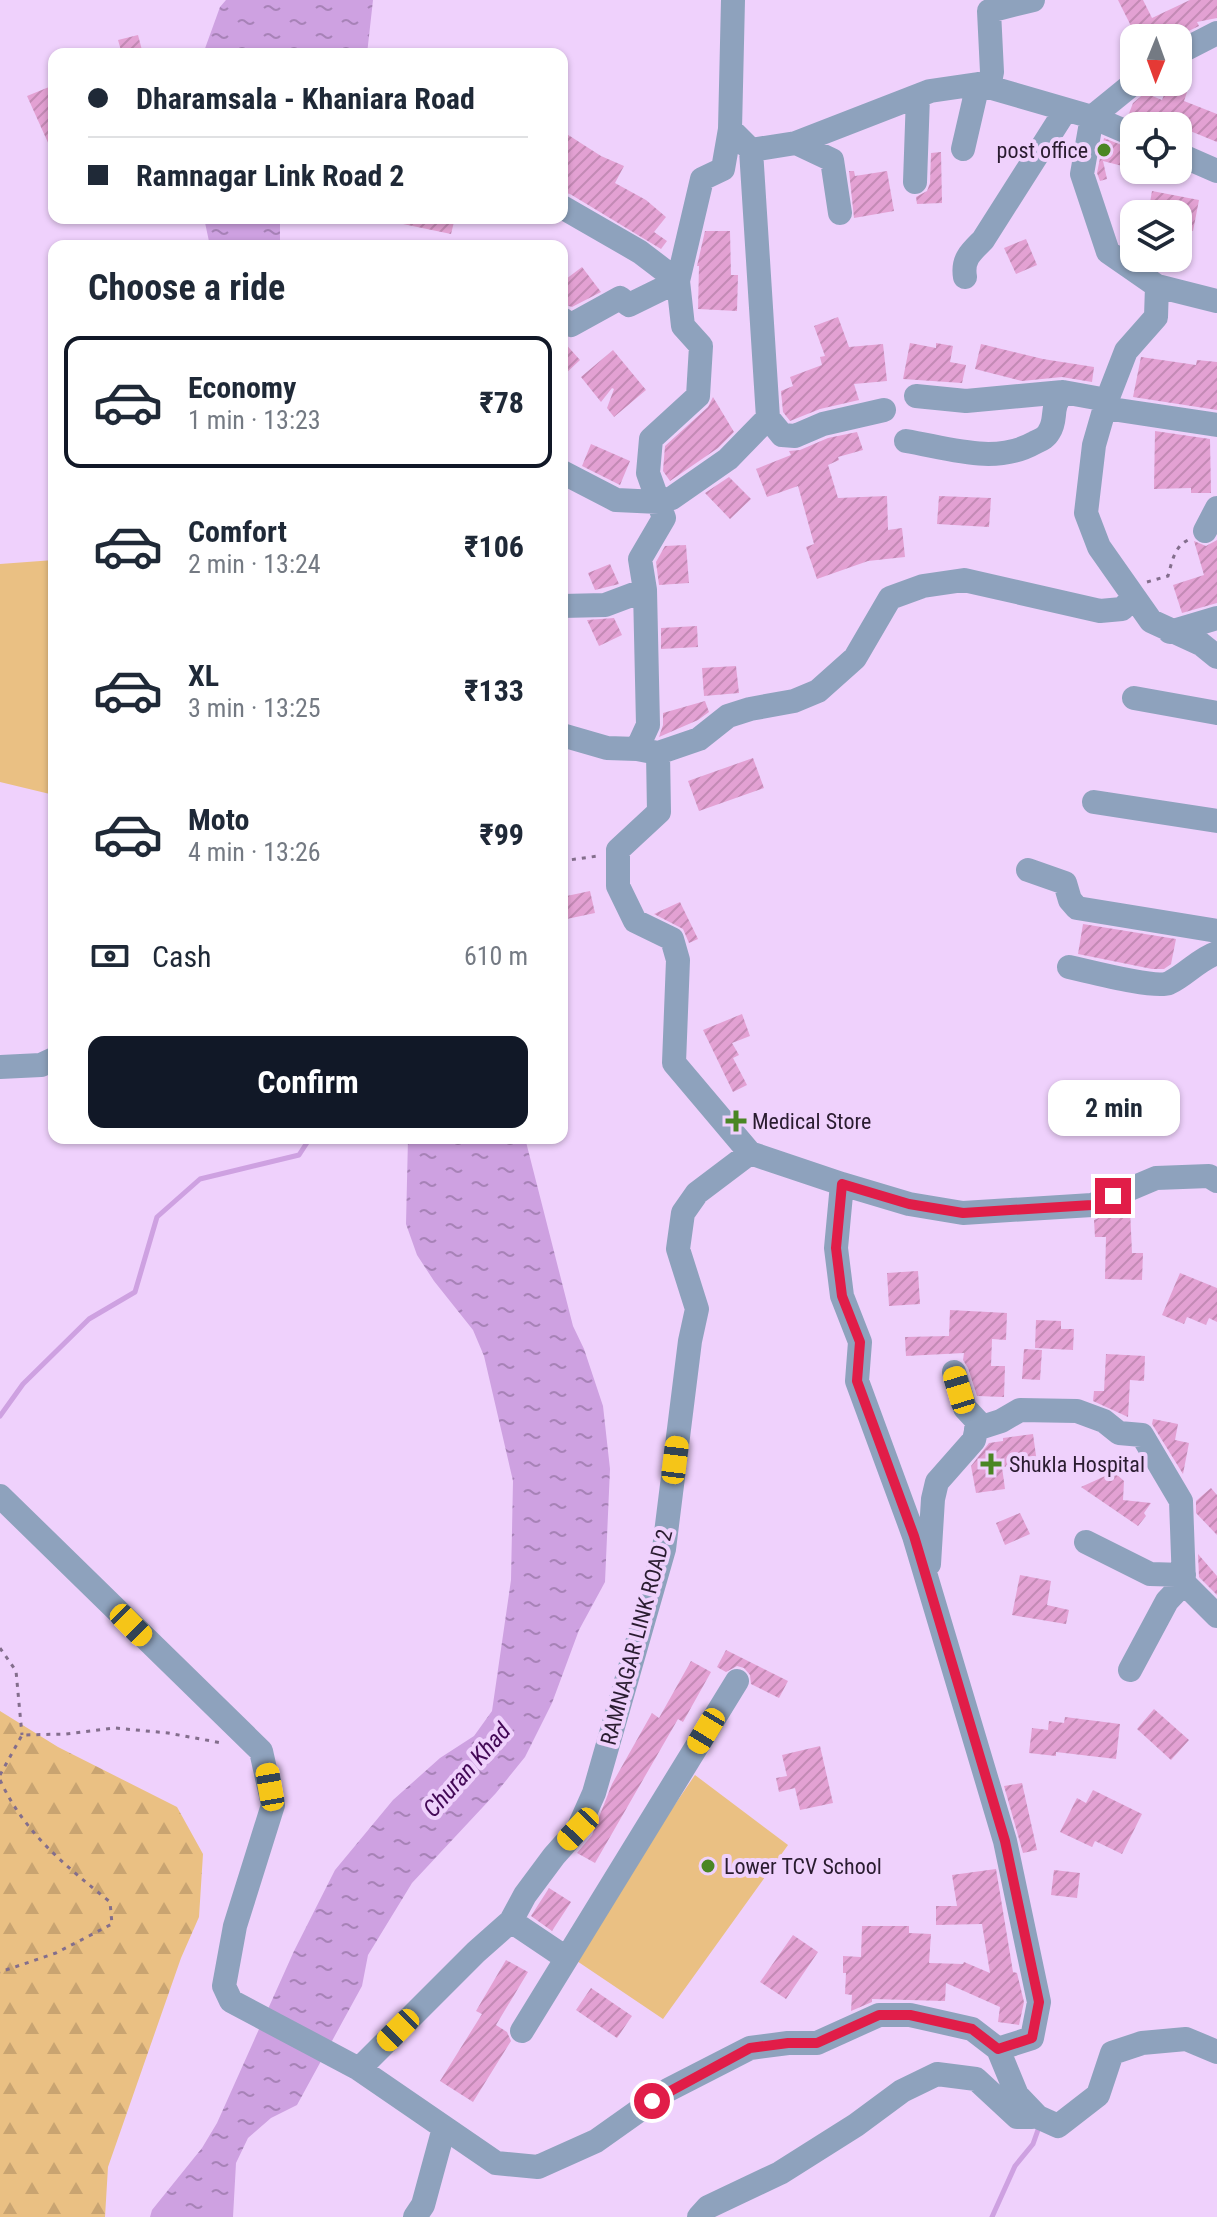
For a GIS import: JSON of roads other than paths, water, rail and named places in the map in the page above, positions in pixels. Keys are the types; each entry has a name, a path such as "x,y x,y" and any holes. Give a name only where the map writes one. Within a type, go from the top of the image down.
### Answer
{"street":[{"path":"733,0 730,129 723,169 702,179 678,281 683,326 701,346 698,396 651,439 648,473 664,518 640,559 645,590 648,751 659,812 618,850 618,886 635,921 672,939 678,960 674,1063 750,1153 909,1204 963,1213 1092,1205 1156,1178 1209,1176 1217,1181"},
{"path":"963,149 983,85 992,72 989,11 1033,0"},
{"path":"1192,46 1217,33"},
{"path":"751,150 796,143 930,91 983,85 1092,117 1120,129"},
{"path":"1120,94 1092,117 1082,174 1108,252 1157,286 1217,301"},
{"path":"915,182 918,96"},
{"path":"965,277 968,255 983,240 1065,111"},
{"path":"730,129 751,150 768,418 782,435 795,436 823,424 884,410"},
{"path":"796,143 832,160 840,213"},
{"path":"1192,160 1217,171"},
{"path":"568,210 640,252 678,281"},
{"path":"568,323 571,325 620,298 629,305 678,281"},
{"path":"1157,286 1156,317 1126,351 1106,404 1094,445 1086,513 1099,547 1151,621 1201,644 1217,657"},
{"path":"906,441 995,455 1022,450 1047,436 1053,425 1054,403 1063,392"},
{"path":"916,396 966,401 1063,392 1106,404 1217,425"},
{"path":"568,475 616,500 659,502 672,498 728,459 768,418"},
{"path":"1205,531 1217,508"},
{"path":"568,737 607,748 648,751 699,739 728,716 794,701 818,691 855,658 890,598 923,586 964,580 1100,611 1122,609 1133,598"},
{"path":"568,606 605,605 645,590"},
{"path":"1170,632 1217,618"},
{"path":"1134,698 1217,713"},
{"path":"1094,802 1217,821"},
{"path":"1028,870 1065,883 1070,900 1077,908 1217,931"},
{"path":"1069,967 1152,984 1167,984 1217,953"},
{"path":"0,1067 41,1065 48,1062"},
{"name":"RAMNAGAR LINK ROAD 2","path":"359,2069 511,1921 546,1866 578,1829 594,1793 664,1549 690,1341 697,1309 678,1249 683,1213 697,1193 750,1153"},
{"path":"842,1184 836,1248 842,1296 860,1342 857,1381 914,1536 1005,1841 1039,2002 1032,2038 998,2049"},
{"path":"929,1590 930,1529 937,1482 974,1440 978,1422 965,1408 954,1372"},
{"path":"976,1429 1001,1421 1020,1410 1077,1411 1104,1421 1119,1433 1142,1435 1181,1501 1184,1579 1217,1616"},
{"path":"0,1496 261,1751 273,1805 235,1926 224,1986 231,2001 359,2069 496,2163 538,2167 596,2141 668,2090 750,2048 817,2043 879,2015 910,2015 972,2029 998,2049 1017,2095 1038,2117 1058,2126 1098,2095 1112,2053 1142,2043 1186,2039 1217,2052"},
{"path":"1086,1542 1150,1574 1184,1579"},
{"path":"1130,1670 1167,1601 1184,1579"},
{"path":"522,2031 737,1681"},
{"path":"511,1921 566,1958"},
{"path":"699,2217 708,2207 780,2173 856,2125 902,2091 937,2074 976,2079 1017,2117 1038,2117"},
{"path":"415,2217 423,2205 444,2128"}],"water":[{"path":"226,0 373,0 368,48 205,48 220,7"},
{"path":"205,224 280,224 280,240 209,240"},
{"name":"Churan Khad","path":"408,1144 527,1144 573,1326 603,1406 610,1469 605,1582 579,1630 552,1703 525,1757 496,1793 412,1883 368,1955 362,1986 297,2105 271,2118 248,2138 236,2163 233,2217 150,2217 152,2210 202,2148 217,2123 294,1951 335,1870 393,1800 440,1758 474,1736 492,1711 511,1580 513,1481 484,1356 473,1330 417,1255 406,1224"}],"waterway":[{"path":"0,1416 23,1384 89,1319 135,1292 157,1217 200,1179 299,1155 306,1144"},
{"path":"992,2217 1015,2166 1033,2144 1039,2127"}],"place":[{"name":"post office","path":"1104,150"},
{"name":"Medical Store","path":"736,1121"},
{"name":"Shukla Hospital","path":"991,1464"},
{"name":"Lower TCV School","path":"708,1866"}]}
